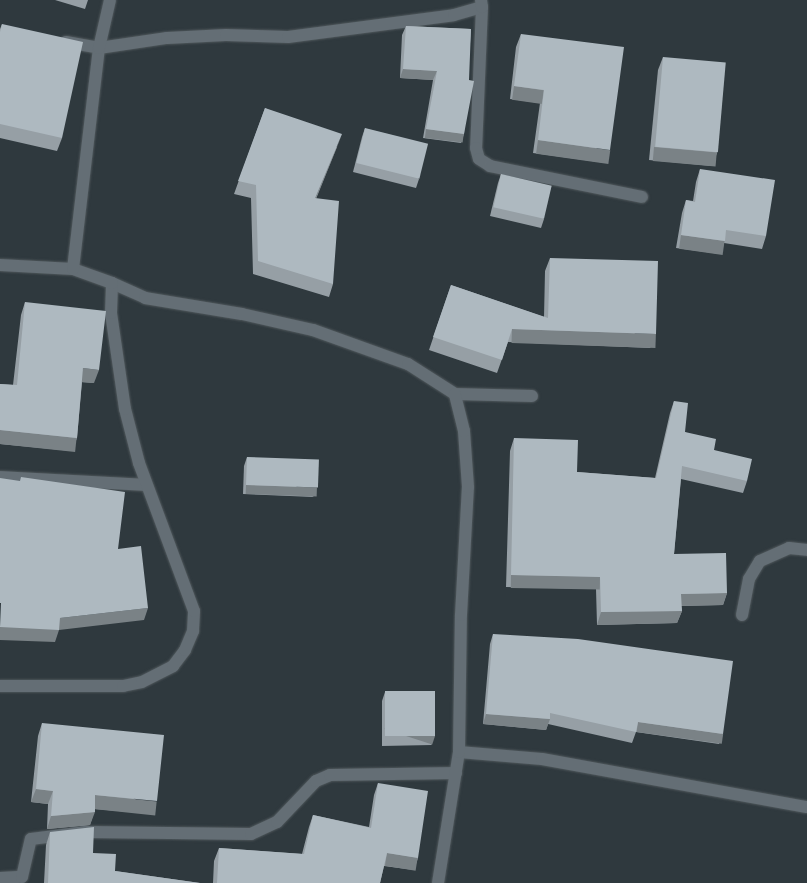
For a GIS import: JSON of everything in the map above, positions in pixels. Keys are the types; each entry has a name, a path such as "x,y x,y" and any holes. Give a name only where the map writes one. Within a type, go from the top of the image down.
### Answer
{"street":[{"path":"73,269 99,48 110,0"},
{"path":"53,39 99,48 167,38 226,35 288,37 431,19 482,4 476,148 479,159 490,166 642,197"},
{"path":"0,265 73,269 112,283 145,298 242,314 313,330 408,364 455,394 532,396"},
{"path":"0,686 123,686 159,675 173,666 185,650 193,631 194,611 146,485 125,409 111,313 112,283"},
{"path":"438,883 459,752 461,614 468,487 464,431 455,394"},
{"path":"0,477 146,485"},
{"path":"742,615 750,579 760,561 789,548 807,550"},
{"path":"459,752 542,759 807,806"},
{"path":"0,878 22,877 31,839 86,832 251,834 277,822 316,781 330,775 456,773"}],"building":[{"path":"2,24 83,42 62,138 0,124 0,32"},
{"path":"406,26 471,29 469,80 474,81 464,134 426,129 437,71 403,69"},
{"path":"521,34 624,47 610,150 538,140 544,90 514,86"},
{"path":"663,57 726,62 718,152 655,147"},
{"path":"265,108 342,134 315,198 339,201 333,284 258,261 256,185 238,181"},
{"path":"365,128 428,144 419,179 356,163"},
{"path":"700,169 775,180 766,236 726,230 725,241 681,235 686,200 695,202"},
{"path":"501,174 552,186 544,219 493,207"},
{"path":"550,258 658,261 656,334 512,329 502,360 433,337 451,285 548,318"},
{"path":"25,302 106,311 99,370 83,368 77,438 0,430 0,384 17,385"},
{"path":"674,401 688,403 685,432 716,439 714,450 752,459 747,481 682,466 674,554 726,553 727,593 681,594 682,611 601,612 600,577 511,575 514,438 578,440 577,472 656,478"},
{"path":"247,457 319,460 318,487 246,485"},
{"path":"21,477 125,492 118,549 141,546 148,608 60,618 59,630 0,627 0,478 20,481"},
{"path":"493,634 578,639 733,661 723,734 638,722 636,732 550,713 550,719 486,714"},
{"path":"385,691 435,691 435,736 385,736"},
{"path":"42,723 164,735 157,801 95,795 95,812 51,816 53,791 36,789"},
{"path":"378,783 428,791 418,858 387,853 380,883 217,883 219,848 304,854 313,815 371,828"},
{"path":"94,827 93,853 116,854 115,871 200,883 48,883 50,832"}]}
